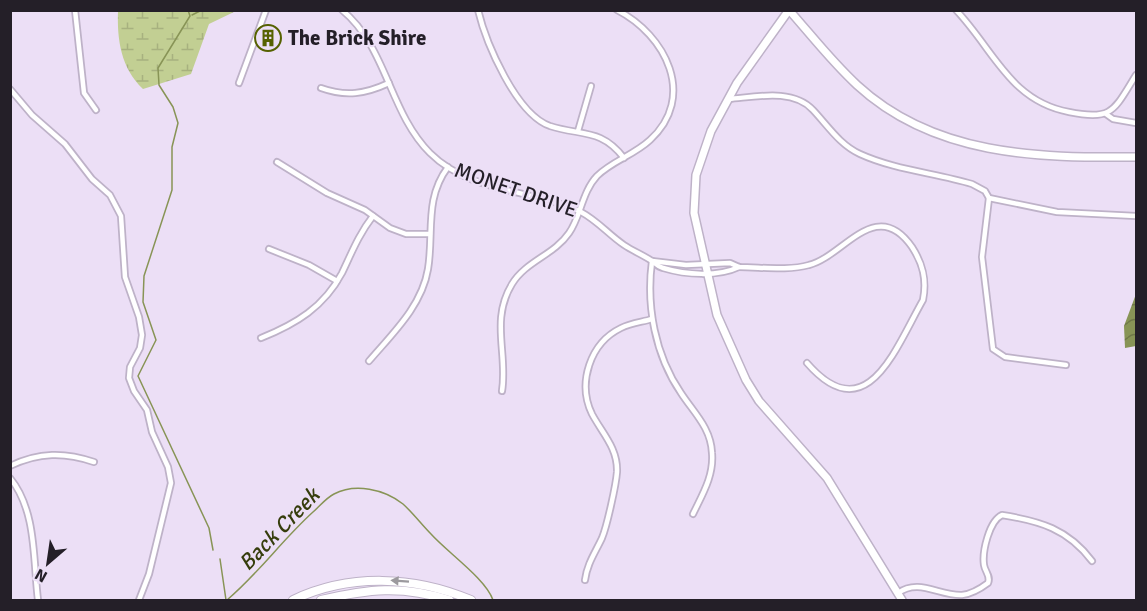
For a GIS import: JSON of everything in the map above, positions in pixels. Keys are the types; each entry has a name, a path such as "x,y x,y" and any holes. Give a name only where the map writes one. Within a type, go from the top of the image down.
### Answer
{"main road":[{"path":"294,600 369,579 410,582 471,600"},
{"path":"321,600 381,589 414,591 448,600"}],"street":[{"path":"75,10 84,93 96,110"},
{"path":"239,83 266,10"},
{"name":"MONET DRIVE","path":"342,10 364,33 412,130 428,151 448,167 478,182 579,212 622,244 657,266 707,273 730,271 739,267"},
{"path":"478,10 521,105 541,122 603,138 624,158"},
{"path":"502,391 504,370 499,326 506,295 526,268 563,241 579,212 586,192 596,177 651,140 663,124 670,102 672,76 665,55 655,39 617,10"},
{"path":"956,10 1019,90 1029,98 1062,111 1096,117 1106,114 1115,107 1137,75"},
{"path":"902,600 862,539 827,478 752,391 720,323 694,213 694,183 711,131 729,99 790,12 838,67 868,94 911,123 939,136 1003,152 1058,156 1137,157"},
{"path":"321,88 340,94 358,94 389,83"},
{"path":"578,131 591,86"},
{"path":"10,89 110,195 121,216 125,277 139,317 142,335 140,348 130,367 129,378 134,391 147,410 152,432 168,467 171,483 149,574 139,600"},
{"path":"729,99 766,96 799,100 812,108 842,143 853,151 875,160 972,184 985,190 988,198 982,257 993,349 1005,357 1066,365"},
{"path":"1106,114 1117,120 1137,123"},
{"path":"277,162 327,193 356,204 398,231 430,234"},
{"path":"369,361 409,313 420,292 428,270 432,199 437,183 448,167"},
{"path":"988,198 1057,212 1137,216"},
{"path":"261,338 302,319 321,303 338,281 358,237 373,216"},
{"name":"MONET DRIVE","path":"652,261 686,265 730,264 739,267 807,266 832,255 854,235 872,228 884,227 896,232 911,246 924,273 923,300 880,374 860,390 846,390 826,382 807,363"},
{"path":"268,249 309,265 338,281"},
{"path":"652,261 648,288 652,319 668,372 702,421 711,441 711,471 693,514"},
{"path":"585,580 588,564 604,533 617,473 611,444 588,404 586,387 588,368 596,351 615,332 652,319"},
{"path":"10,466 48,454 71,455 94,462"},
{"path":"10,478 22,496 28,519 38,600"},
{"path":"898,593 917,586 962,595 975,592 988,583 990,579 984,564 985,549 994,523 1002,515 1032,521 1065,534 1077,542 1092,561"}],"green space":[{"path":"118,10 236,11 209,24 191,74 143,89 125,63 118,32"}],"water":[{"path":"1136,294 1136,346 1125,348 1124,326"}],"waterway":[{"path":"188,10 190,16 158,68 159,85 173,107 178,123 172,147 172,190 144,276 143,302 156,340 138,376 209,528 213,550"},
{"path":"192,15 202,10"},
{"name":"Back Creek","path":"227,600 326,500 342,491 360,488 378,491 403,504 483,583 493,600"},
{"path":"220,559 226,600"}],"place":[{"name":"The Brick Shire","path":"268,38"}]}
